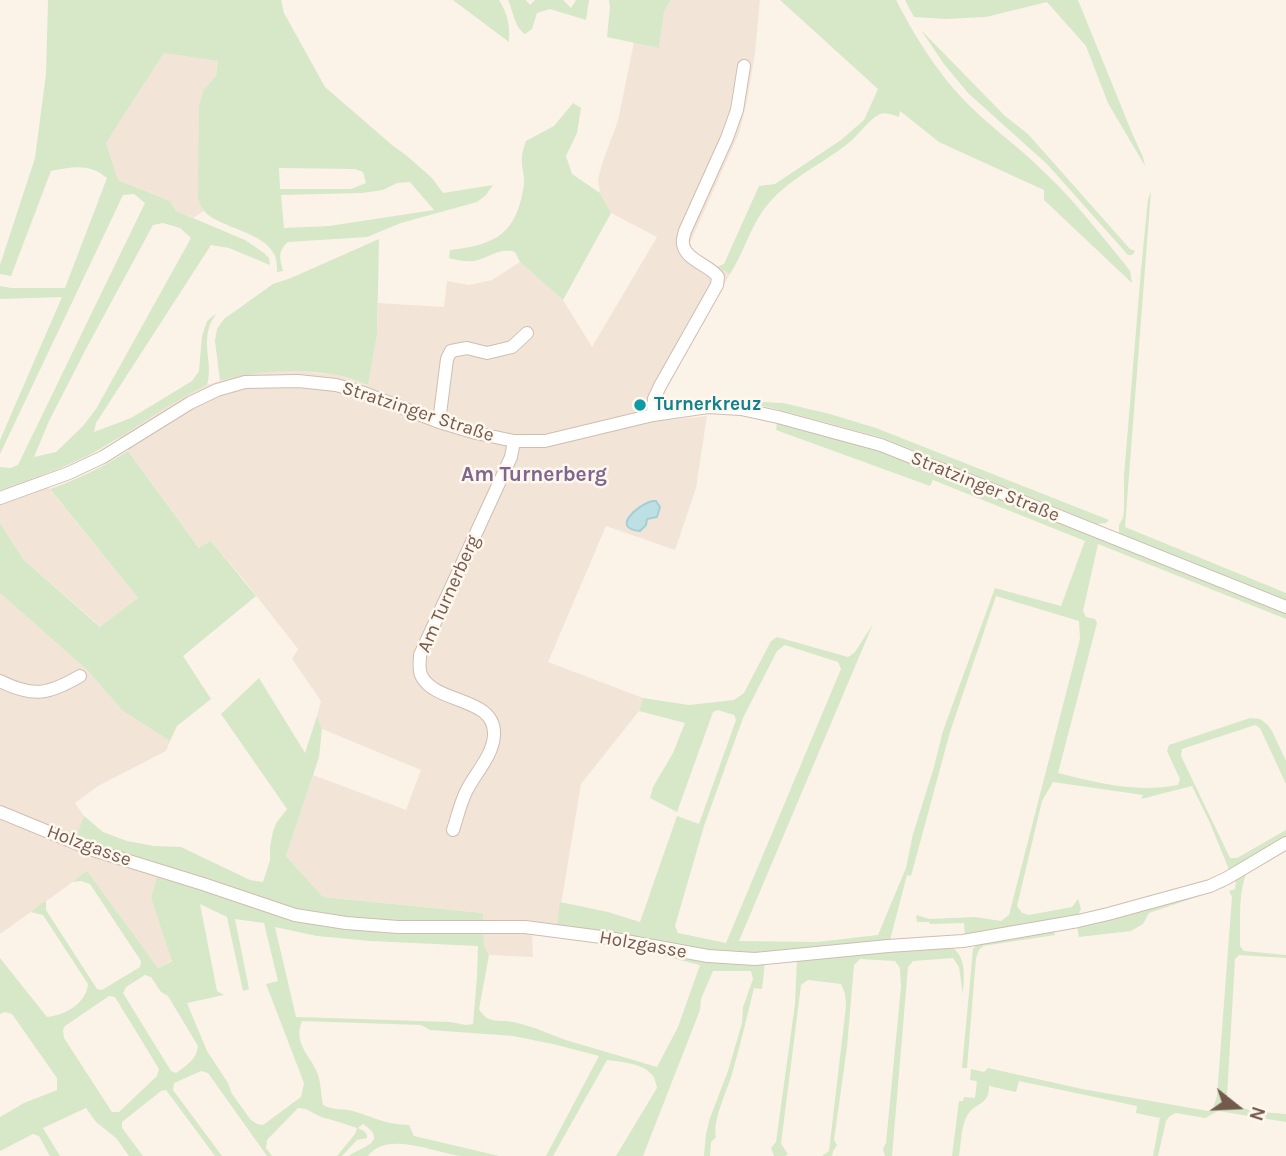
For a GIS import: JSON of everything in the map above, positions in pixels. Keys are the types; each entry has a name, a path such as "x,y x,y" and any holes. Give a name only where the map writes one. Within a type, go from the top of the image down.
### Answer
{"street":[{"path":"653,415 654,399 660,386 717,285 718,277 714,271 689,255 683,244 685,231 737,110 744,66"},
{"path":"439,422 447,359 451,351 467,348 486,353 512,347 527,333"},
{"name":"Stratzinger Straße","path":"0,498 69,473 103,457 190,403 217,390 245,382 298,381 336,385 439,422 514,441 545,441 653,415 708,407 741,409 778,416 881,445 1286,607"},
{"name":"Am Turnerberg","path":"453,830 465,793 490,750 494,735 491,721 482,710 436,690 427,683 419,667 420,655 511,457 514,441"},
{"path":"0,681 29,692 45,692 57,689 80,676"},
{"name":"Holzgasse","path":"0,812 90,849 295,915 398,927 525,927 610,938 708,956 755,959 963,941 1077,921 1210,886 1286,843"}],"shaded area":[{"path":"671,0 760,0 755,53 739,133 690,243 693,250 707,261 730,274 664,388 661,398 662,404 668,406 669,420 707,416 696,488 675,550 606,526 548,662 643,698 639,711 581,784 556,935 532,932 533,957 489,955 484,946 483,913 323,897 286,856 313,775 406,810 421,770 322,729 317,716 321,701 292,659 298,649 211,541 200,549 118,437 186,395 207,385 244,374 299,371 337,375 368,385 377,335 378,303 444,307 447,281 469,285 492,280 520,262 563,300 592,347 657,237 611,213 600,193 598,179 618,121 634,42 659,48 664,12"},
{"path":"164,53 218,61 216,76 204,89 198,199 204,211 193,218 176,211 170,201 118,180 106,143"},
{"path":"39,476 138,598 101,627 23,559 0,523 0,490"},
{"path":"0,593 87,670 123,711 170,741 166,751 98,786 75,803 84,816 76,839 160,865 151,898 172,960 158,968 87,872 0,934"}],"green space":[{"path":"48,0 281,0 284,13 325,87 432,178 443,193 493,185 477,202 401,223 367,237 288,242 281,252 283,271 277,272 276,258 270,248 253,236 213,218 198,199 199,106 204,89 216,76 218,61 164,53 106,143 118,180 170,201 176,211 245,240 269,258 270,265 229,248 211,245 96,423 94,432 131,418 192,381 199,371 202,336 207,321 217,313 207,335 207,385 88,455 51,472 0,490 0,467 18,465 145,203 134,194 123,195 0,454 0,440 62,297 0,299 0,286 65,288 107,178 87,168 51,171 11,276 0,274 0,265 35,158 46,74","holes":["279,168 355,169 363,172 366,183 351,189 280,189","410,182 434,210 329,226 284,228 281,195 362,193 383,190 397,183","163,223 180,228 191,238 96,409 56,452 34,457 49,421 153,225"]},
{"path":"453,0 499,0 508,20 509,42"},
{"path":"508,0 526,0 530,5 535,0 563,0 571,8 576,0 589,0 586,20 550,9 537,13 532,29 525,34 517,24"},
{"path":"609,0 671,0 664,12 659,48 607,37"},
{"path":"780,0 896,0 926,51 952,87 971,108 1064,192 1130,271 1132,283 1044,200 1044,190 939,142 900,111 899,117 886,113 878,115 840,150 781,191 757,219 730,274 717,267 724,264 759,186 775,184 841,140 864,120 878,89"},
{"path":"905,0 1078,0 1145,166 1108,103 1086,46 1047,2 986,17 946,19 914,17"},
{"path":"921,30 1005,116 1028,134 1130,249 1135,251 1132,255 1128,255 1047,164 968,93"},
{"path":"573,103 581,108 577,133 566,156 572,174 600,193 611,213 563,300 520,262 515,252 499,252 474,261 449,258 450,250 492,240 510,225 521,201 524,184 522,157 526,141 554,126"},
{"path":"1151,191 1125,527 1286,593 1286,602 1122,536 1119,532 1124,510 1124,476 1141,270"},
{"path":"379,239 377,335 368,385 336,375 292,371 263,372 220,381 215,341 217,329 224,319 273,284"},
{"path":"743,401 783,403 876,428 1109,520 1097,524 883,438"},
{"path":"777,423 879,451 1286,613 1286,619 1098,544 1083,611 1086,617 1095,619 1097,623 1058,773 1133,787 1178,785 1180,779 1167,751 1169,745 1250,718 1260,719 1273,733 1286,761 1286,784 1260,728 1255,725 1182,749 1181,756 1230,858 1237,858 1286,830 1286,840 1230,872 1192,786 1141,799 1143,795 1053,782 1042,801 1017,906 1022,913 1029,915 1072,907 1078,899 1081,909 1078,916 965,937 964,923 917,922 916,915 930,919 975,917 1001,921 1009,915 1080,639 1079,621 996,596 950,732 911,876 907,875 889,944 754,956 709,952 557,927 560,902 640,922 677,816 699,824 736,720 734,715 718,710 713,712 677,812 650,798 685,723 639,711 643,698 689,705 734,700 744,693 771,641 777,637 848,657 855,652 873,624 739,941 817,942 878,935 906,868 913,834 943,731 995,588 1061,606 1085,541 933,480 930,486 776,430","holes":["785,645 838,662 841,669 726,943 678,933 675,926 704,826 743,718 777,651"]},
{"path":"128,451 199,548 211,541 256,596 183,656 211,699 177,726 170,741 123,711 87,670 0,593 0,523 23,559 100,627 138,598 50,489 90,472"},
{"path":"259,678 305,753 317,716 322,729 319,757 286,856 323,897 483,913 484,946 489,955 479,1009 487,1018 524,1025 657,1067 678,1027 700,965 609,943 765,962 762,989 754,988 732,1074 718,1115 716,1137 711,1142 710,1156 704,1156 706,1134 742,1023 743,1007 753,979 751,971 713,971 643,1156 616,1156 657,1088 653,1076 644,1068 607,1060 553,1156 546,1156 599,1056 513,1036 430,1030 421,1025 302,1021 299,1036 317,1072 323,1105 409,1125 414,1136 499,1156 461,1156 399,1144 376,1148 368,1156 349,1156 374,1140 371,1130 363,1124 358,1128 364,1131 367,1138 357,1140 342,1156 337,1156 357,1128 298,1108 267,1140 266,1148 272,1156 267,1156 208,1073 201,1071 174,1083 173,1090 222,1156 215,1156 166,1090 161,1091 122,1122 122,1128 143,1156 129,1156 116,1138 96,1122 86,1108 43,1128 60,1156 50,1156 39,1136 33,1134 0,1151 0,1117 24,1103 57,1090 57,1078 12,1014 0,1014 0,958 47,1017 61,1014 79,1003 88,984 43,915 31,912 46,900 46,910 97,989 102,990 140,967 141,961 90,884 72,882 87,871 158,968 172,961 151,898 160,865 75,839 84,816 103,832 127,841 181,847 250,880 263,882 270,860 273,831 287,809 221,714","holes":["200,904 227,917 243,991 249,989 235,919 264,923 278,981 266,984 304,1083 301,1097 263,1125 251,1120 232,1094 207,1051 187,1003 224,995 217,991","275,927 317,936 478,946 473,1024 296,1017","145,975 151,977 161,992 168,996 198,1046 193,1058 176,1073 171,1071 123,993 126,987","109,996 115,997 159,1069 157,1076 119,1112 112,1112 64,1038 65,1026"]},
{"path":"1249,868 1241,896 1240,946 1244,951 1286,955 1286,958 1239,955 1235,959 1227,1096 1232,1102 1246,1109 1286,1114 1286,1122 1218,1111 1205,1118 1176,1113 1166,1121 1158,1156 1153,1156 1160,1118 1136,1113 1137,1106 1019,1081 1016,1092 989,1086 987,1097 970,1111 965,1120 959,1156 952,1156 959,1101 963,1101 964,1097 975,1098 977,1081 970,1080 971,1069 984,1072 988,1068 1082,1089 1208,1111 1213,1108 1217,1096 1232,897 1229,891 1235,889 1236,880"},
{"path":"1220,885 1226,887 1149,913 1143,924 1131,931 1079,937 1077,926"},
{"path":"1054,930 1055,935 983,946 979,950 976,958 967,1068 962,1068 973,949 977,944"},
{"path":"951,947 962,962 963,995 959,967 953,958 913,961 908,967 892,1156 885,1156 883,1149 886,1143 901,987 900,968 895,961 860,959 854,965 847,1047 834,1140 837,1145 832,1156 822,1156 829,1151 846,1006 845,993 841,984 808,980 801,985 781,1144 788,1154 774,1156 771,1148 776,1142 795,1004 797,959"}],"water":[{"path":"653,501 660,507 657,517 647,519 646,525 640,531 627,526 627,521 634,511"}],"place":[{"name":"Turnerkreuz","path":"640,405"}],"district":[{"name":"Am Turnerberg","path":"534,475"}]}
